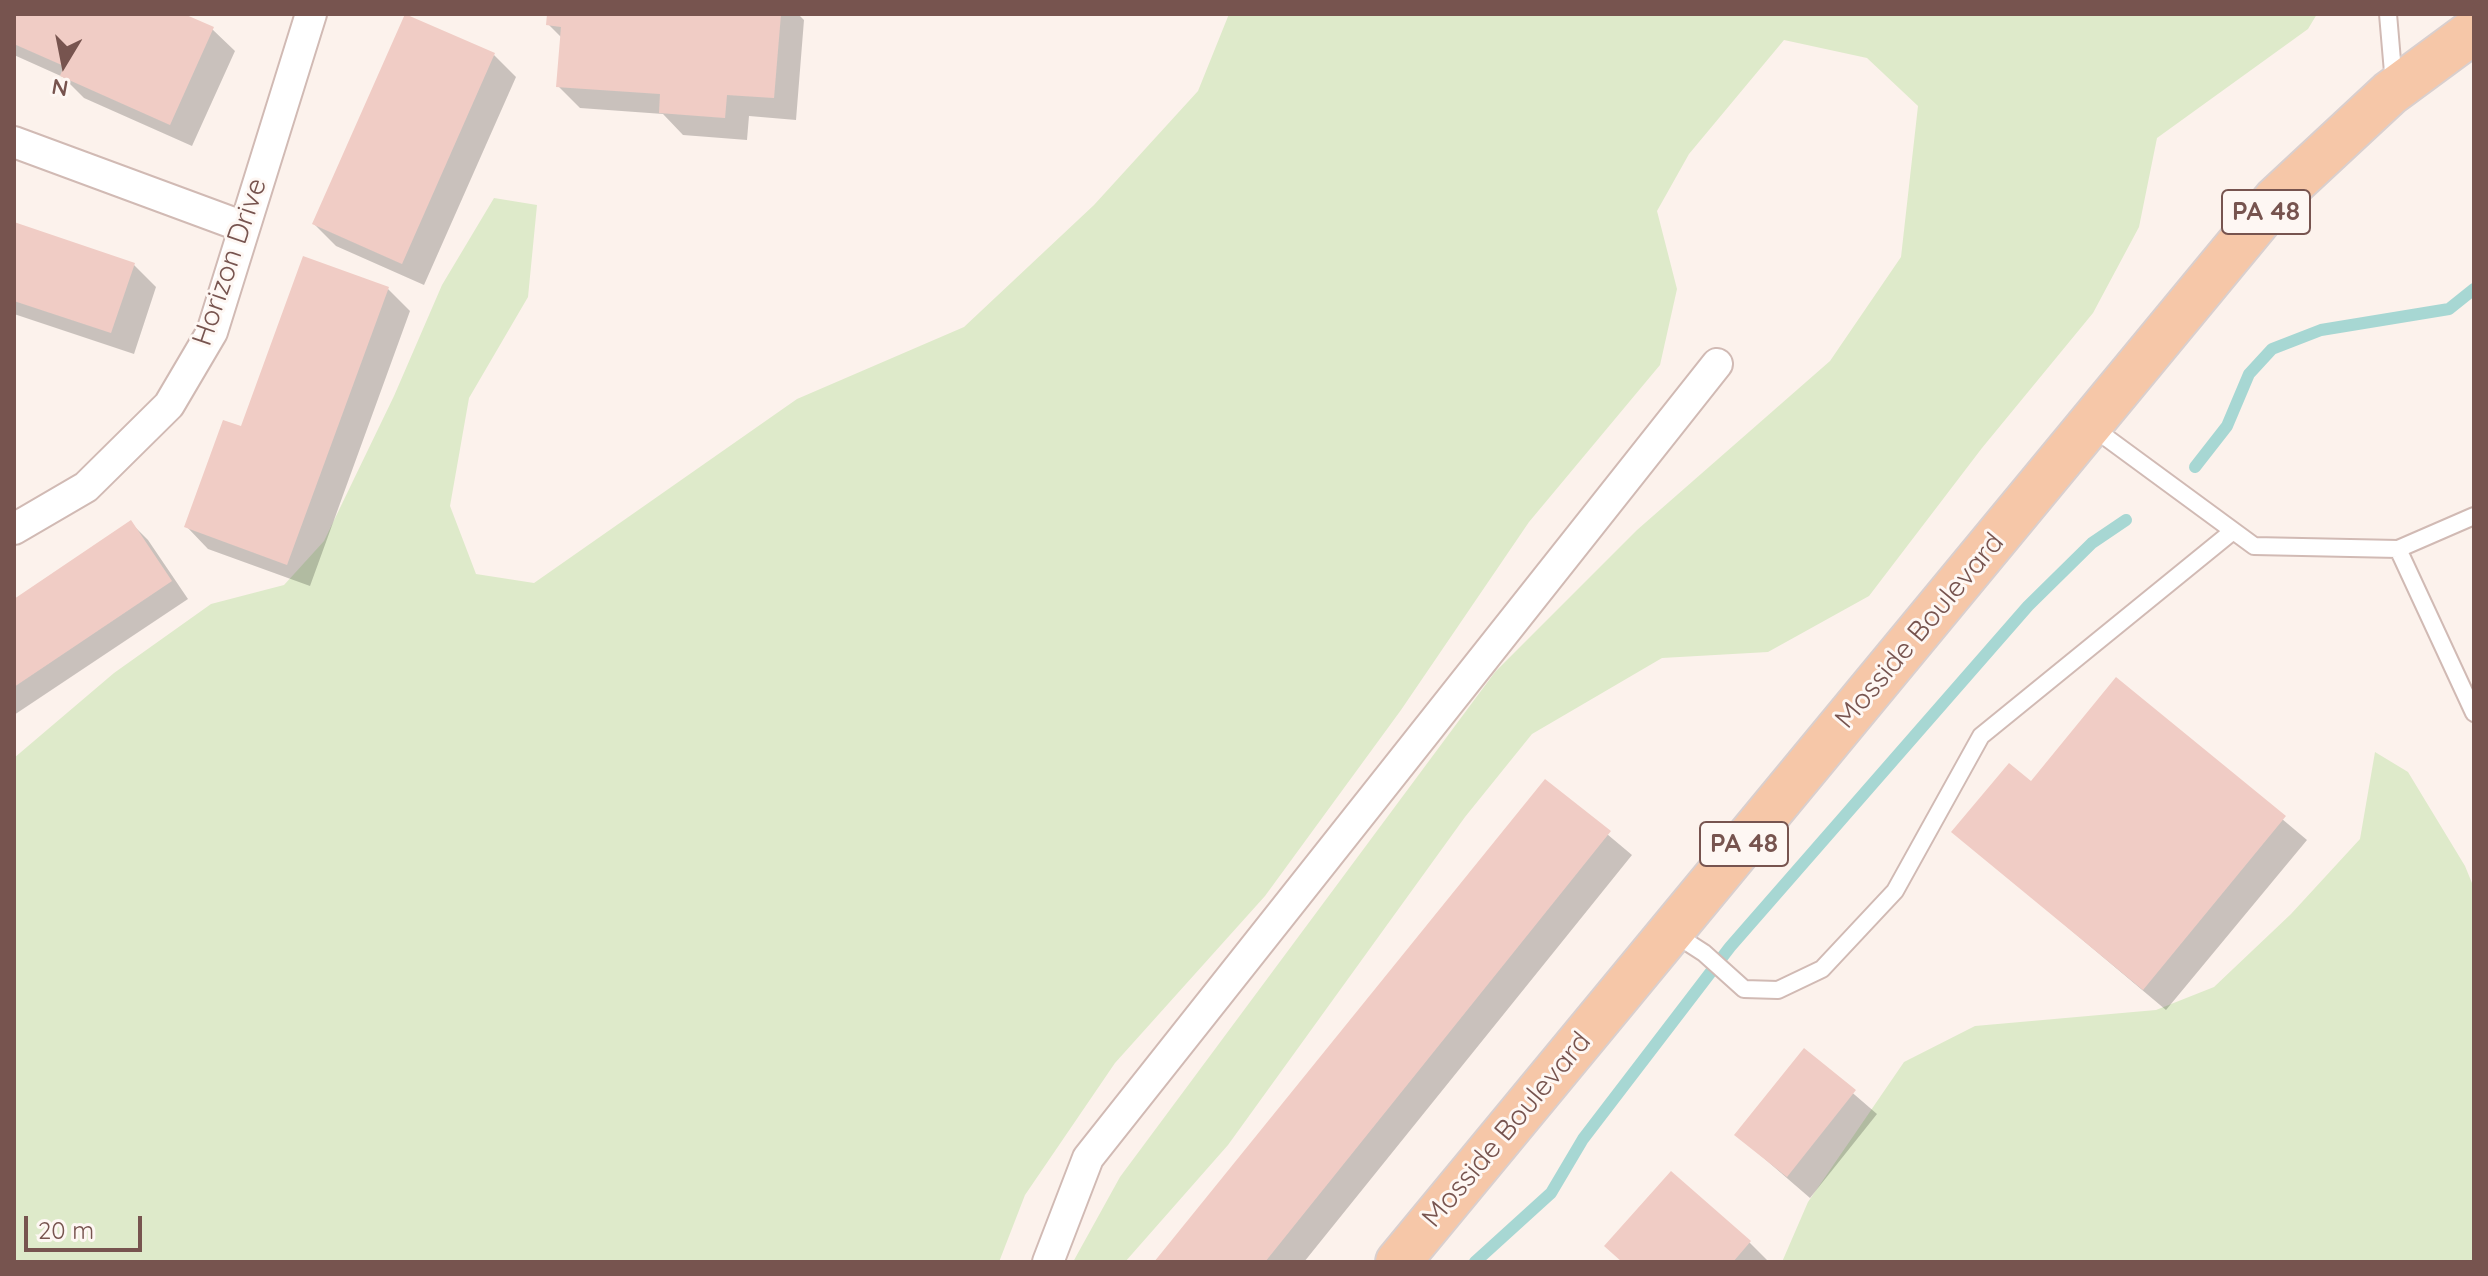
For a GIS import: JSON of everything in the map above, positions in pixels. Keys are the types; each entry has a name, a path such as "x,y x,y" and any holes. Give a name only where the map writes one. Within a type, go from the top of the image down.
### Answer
{"main road":[{"name":"Mosside Boulevard","path":"1398,1262 1688,942 2090,425 2276,199 2395,90 2471,27"}],"street":[{"name":"Horizon Drive","path":"14,529 86,487 169,405 212,332 311,14"},
{"path":"14,142 244,227"},
{"path":"1048,1262 1088,1158 1717,364"}],"lane":[{"path":"2388,14 2395,90"},
{"path":"2090,425 2254,546 2398,549 2474,516"},
{"path":"1688,942 1744,989 1778,990 1822,969 1895,891 1981,736 2233,531"},
{"path":"2398,549 2474,713"}],"green space":[{"path":"1229,14 2317,14 2308,29 2157,138 2139,227 2093,313 1982,448 1869,596 1768,652 1662,658 1532,734 1465,817 1228,1145 1125,1262 1073,1262 1120,1177 1495,672 1637,530 1830,361 1901,257 1918,106 1867,58 1784,40 1689,154 1657,211 1677,289 1660,365 1529,522 1401,710 1265,896 1115,1063 1025,1195 999,1262 14,1262 14,758 114,673 211,604 284,585 324,541 394,396 442,285 494,198 537,205 528,297 469,398 450,506 476,574 534,583 797,399 964,327 1094,205 1198,91"},
{"path":"2375,752 2408,772 2465,866 2474,888 2474,1262 1782,1262 1808,1202 1904,1062 1975,1026 2156,1010 2214,987 2291,914 2360,839"}],"building":[{"path":"14,14 184,14 214,27 170,125 60,76 64,66 14,44"},
{"path":"405,14 495,53 402,264 312,224"},
{"path":"547,14 781,14 774,98 727,95 725,118 659,113 660,94 556,87 561,27 546,25"},
{"path":"14,222 135,263 111,333 14,301"},
{"path":"303,256 389,287 287,565 184,527 223,420 241,426"},
{"path":"131,520 172,581 14,687 14,599"},
{"path":"2116,677 2286,816 2143,990 1951,832 2009,763 2031,781"},
{"path":"1545,779 1611,831 1265,1262 1154,1262"},
{"path":"1804,1048 1856,1090 1787,1177 1734,1135"},
{"path":"1671,1171 1751,1241 1733,1262 1622,1262 1604,1246"}],"waterway":[{"path":"2195,467 2227,426 2249,374 2272,349 2321,330 2449,309 2474,289"},
{"path":"1475,1262 1551,1193 1583,1139 1730,947 2028,606 2092,543 2126,520"}]}
